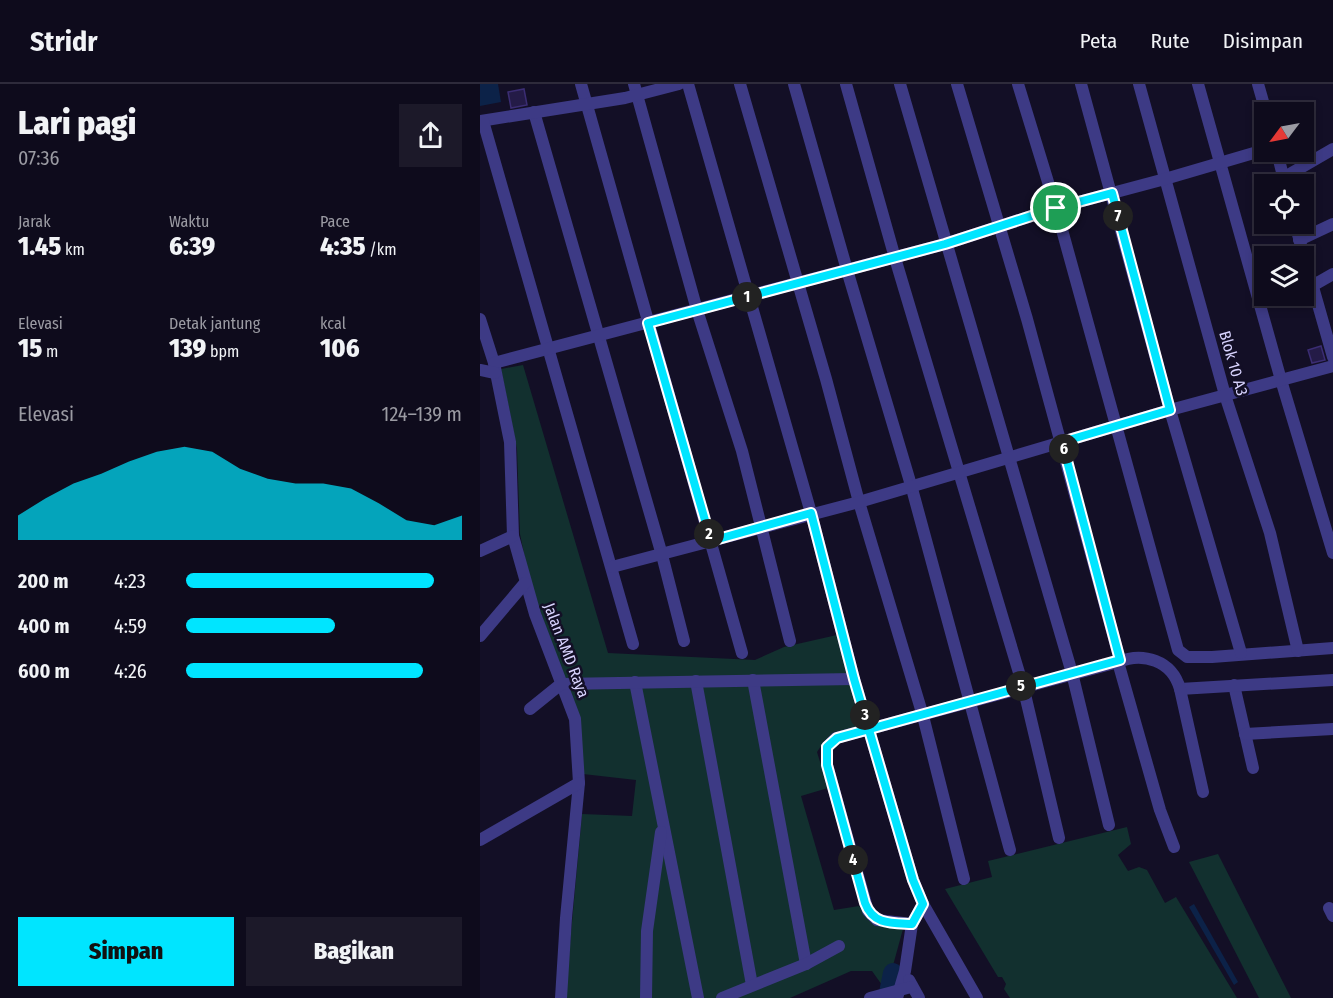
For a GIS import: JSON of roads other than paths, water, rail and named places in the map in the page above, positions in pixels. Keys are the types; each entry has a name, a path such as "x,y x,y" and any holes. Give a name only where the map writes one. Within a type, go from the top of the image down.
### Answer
{"street":[{"path":"581,84 742,653"},
{"path":"633,644 481,121 586,104 635,89 679,84"},
{"path":"688,84 811,513 854,679 913,880 923,904 977,998"},
{"path":"740,84 824,369 859,502 923,716 964,879"},
{"path":"794,84 911,485 1010,850"},
{"path":"846,84 895,258 1023,686 1059,838"},
{"path":"900,84 1072,673 1109,825"},
{"path":"957,84 1062,442 1160,810 1174,847"},
{"path":"1018,84 1056,208 1178,650 1187,657 1212,657 1241,653 1333,648"},
{"path":"1081,84 1170,410 1241,653"},
{"name":"Blok 10 A3","path":"1139,84 1225,395 1270,533 1298,651"},
{"path":"1198,84 1281,380 1333,553"},
{"path":"1258,84 1263,102"},
{"path":"635,89 697,310 726,396 790,641"},
{"path":"534,112 662,555 684,640"},
{"path":"1295,174 1333,150"},
{"path":"480,370 494,368 548,349 945,244 1056,208 1254,153"},
{"path":"1299,240 1333,224"},
{"path":"1298,234 1301,246"},
{"path":"1314,285 1333,274"},
{"path":"1314,292 1332,349"},
{"name":"Jalan AMD Raya","path":"480,319 494,368 510,442 513,536 525,583 575,719 579,783 561,998"},
{"path":"612,567 859,502 1170,410 1333,366"},
{"path":"480,551 513,536"},
{"path":"480,636 525,583"},
{"path":"912,924 877,920 868,911 827,765 825,753 830,743 837,738 1072,673 1144,657 1154,659 1170,671 1180,689 1203,792"},
{"path":"530,709 561,684 854,679"},
{"path":"753,680 806,964"},
{"path":"1180,689 1333,680"},
{"path":"696,681 752,985"},
{"path":"635,682 698,998"},
{"path":"1234,685 1253,768"},
{"path":"1245,734 1333,729"},
{"path":"480,840 579,783"},
{"path":"646,998 647,931 663,823"},
{"path":"894,992 905,971 912,924 923,904"},
{"path":"722,998 806,964 839,946"},
{"path":"905,971 911,987 919,998"},
{"path":"870,998 911,987"}],"water":[{"path":"480,84 498,84 501,102 480,106"},
{"path":"1194,904 1238,982 1234,985 1189,907"}],"waterway":[{"path":"888,998 893,973"}]}
